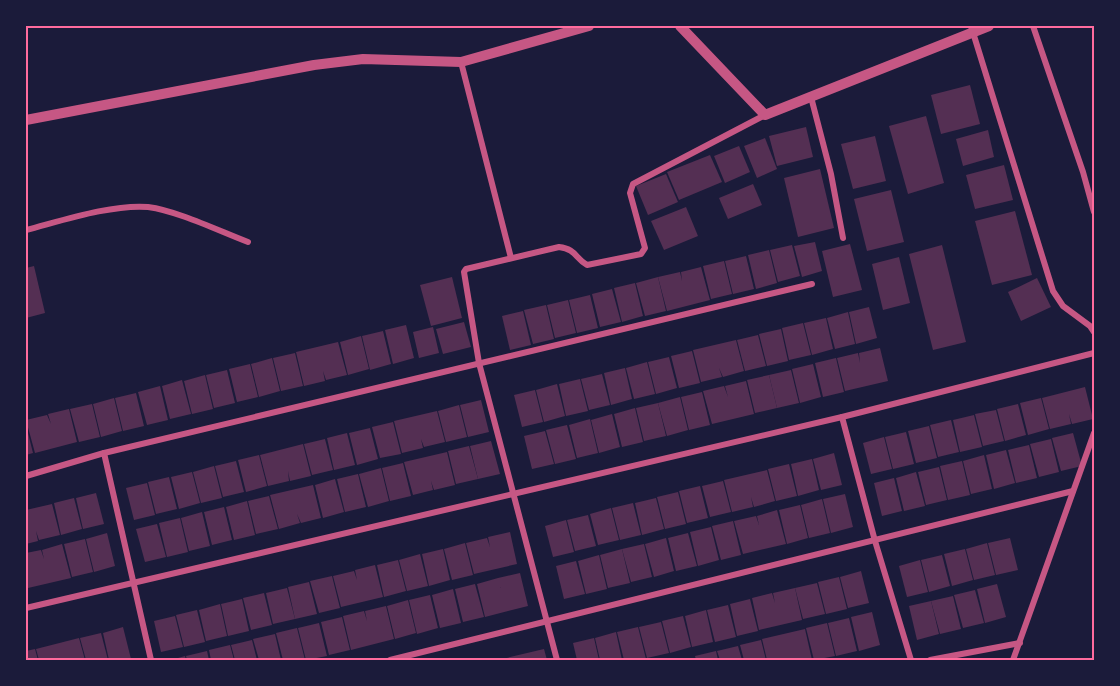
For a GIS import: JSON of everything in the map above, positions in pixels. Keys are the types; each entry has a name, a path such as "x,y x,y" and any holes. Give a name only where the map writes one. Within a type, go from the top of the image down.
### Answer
{"street":[{"path":"26,120 324,64 363,59 462,62 589,26"},
{"path":"680,26 765,115"},
{"path":"557,660 479,363 464,272 466,268 559,247 576,253 587,265 640,254 645,248 630,193 633,184 765,115 972,29 989,26"},
{"path":"1033,26 1095,212"},
{"path":"972,29 1053,291 1063,306 1095,332"},
{"path":"462,62 511,258"},
{"path":"811,97 831,174 843,238"},
{"path":"26,230 113,209 147,207 167,212 248,242"},
{"path":"26,476 104,453 812,284"},
{"path":"26,608 842,417 1095,353"},
{"path":"842,417 875,541 911,660"},
{"path":"1013,660 1095,433"},
{"path":"104,453 151,660"},
{"path":"390,660 1073,490"},
{"path":"930,660 1020,643"}],"building":[{"path":"970,85 980,124 941,134 931,95"},
{"path":"926,116 944,183 908,194 889,126"},
{"path":"806,127 813,157 777,166 769,136"},
{"path":"988,130 994,157 963,166 956,139"},
{"path":"875,136 886,181 853,189 841,144"},
{"path":"765,138 777,169 757,178 744,146"},
{"path":"739,146 750,172 725,183 714,156"},
{"path":"710,155 722,182 679,200 667,172"},
{"path":"1004,165 1013,200 975,209 966,175"},
{"path":"820,169 834,228 798,237 784,178"},
{"path":"666,174 678,202 648,215 636,186"},
{"path":"753,184 762,205 728,219 719,198"},
{"path":"891,190 904,242 867,251 854,199"},
{"path":"686,207 698,236 664,250 651,221"},
{"path":"1015,211 1032,275 992,285 975,221"},
{"path":"815,242 822,271 802,277 794,246"},
{"path":"850,244 862,290 833,297 822,251"},
{"path":"792,245 800,276 778,282 770,250"},
{"path":"942,245 966,342 933,350 909,254"},
{"path":"769,250 777,283 756,289 748,255"},
{"path":"746,256 754,289 733,294 725,261"},
{"path":"899,257 910,303 883,310 872,264"},
{"path":"724,261 732,294 711,299 703,266"},
{"path":"34,266 45,313 26,318 26,268"},
{"path":"701,267 710,300 667,311 658,277 680,272 682,281 681,272"},
{"path":"452,277 462,318 431,326 420,285"},
{"path":"658,277 666,311 645,316 636,283"},
{"path":"1037,278 1051,307 1021,321 1008,292"},
{"path":"635,283 643,316 622,322 614,288"},
{"path":"612,289 621,322 600,327 592,294"},
{"path":"590,295 598,328 577,333 569,300"},
{"path":"568,300 576,333 555,338 547,305"},
{"path":"546,305 554,339 533,344 524,310"},
{"path":"869,307 877,338 856,344 849,312"},
{"path":"523,311 531,345 510,350 502,316"},
{"path":"848,312 855,344 835,349 827,318"},
{"path":"826,318 833,349 812,355 804,323"},
{"path":"464,322 471,347 443,354 436,329"},
{"path":"803,323 811,355 789,360 782,328"},
{"path":"406,325 414,358 393,364 385,330"},
{"path":"433,327 439,353 419,358 413,332"},
{"path":"781,329 788,361 767,366 759,334"},
{"path":"383,331 391,364 370,370 362,336"},
{"path":"758,335 766,366 745,371 737,340"},
{"path":"361,336 369,369 348,375 340,342"},
{"path":"736,340 744,371 723,377 719,368 722,377 701,382 693,350"},
{"path":"338,342 347,375 326,380 323,371 325,381 304,386 296,352"},
{"path":"880,348 888,381 845,391 837,358 858,353 860,363 859,353"},
{"path":"692,351 700,383 679,388 671,356"},
{"path":"295,353 303,386 281,391 273,358"},
{"path":"669,357 677,388 656,394 648,362"},
{"path":"272,358 280,391 259,397 251,364"},
{"path":"836,358 844,392 823,397 815,363"},
{"path":"647,362 655,394 634,399 626,368"},
{"path":"250,364 258,397 237,402 229,369"},
{"path":"813,364 821,397 800,403 792,369"},
{"path":"625,368 632,399 611,405 604,373"},
{"path":"227,370 235,403 214,408 206,375"},
{"path":"791,370 799,403 777,408 769,375"},
{"path":"602,374 610,405 589,410 581,379"},
{"path":"205,375 213,409 192,414 184,381"},
{"path":"769,375 777,408 755,413 747,380"},
{"path":"580,379 588,411 566,416 559,384"},
{"path":"182,380 191,414 170,419 162,386"},
{"path":"746,381 754,414 712,424 703,391 724,386 728,397 725,386"},
{"path":"557,384 565,416 544,422 536,390"},
{"path":"160,386 168,420 147,425 138,392"},
{"path":"1085,387 1093,419 1072,424 1069,414 1071,424 1050,429 1042,398"},
{"path":"535,390 543,422 522,427 514,395"},
{"path":"702,392 710,425 689,430 681,397"},
{"path":"136,393 144,426 123,431 115,398"},
{"path":"680,397 688,430 667,436 658,403"},
{"path":"114,398 122,431 101,437 93,404"},
{"path":"1041,398 1049,429 1028,435 1020,403"},
{"path":"481,400 489,432 468,437 460,405"},
{"path":"658,403 666,436 644,441 636,408"},
{"path":"92,404 100,437 79,442 70,409"},
{"path":"1018,404 1026,435 1005,441 997,409"},
{"path":"459,405 467,437 446,442 438,411"},
{"path":"635,408 643,442 622,447 614,414"},
{"path":"69,409 77,442 35,453 26,420 47,415 51,424 48,414"},
{"path":"996,410 1004,441 983,446 975,414"},
{"path":"437,411 445,442 424,447 421,439 423,448 402,453 394,421"},
{"path":"612,414 620,447 599,453 591,420"},
{"path":"974,415 982,447 960,452 953,420"},
{"path":"590,419 598,453 577,458 569,425"},
{"path":"951,420 959,452 938,457 930,425"},
{"path":"393,422 401,454 380,458 372,427"},
{"path":"26,425 33,453 26,455"},
{"path":"567,425 576,459 555,464 546,430"},
{"path":"929,426 937,458 916,463 908,431"},
{"path":"370,428 378,459 357,465 349,433"},
{"path":"545,431 554,464 532,469 524,436"},
{"path":"906,432 914,464 893,469 885,437"},
{"path":"347,433 355,465 334,470 327,438"},
{"path":"1073,433 1082,466 1061,471 1052,438"},
{"path":"884,437 892,469 871,474 863,443"},
{"path":"325,439 333,470 312,475 304,444"},
{"path":"1051,439 1059,472 1039,477 1030,444"},
{"path":"491,441 500,474 478,479 470,446"},
{"path":"303,444 311,476 290,481 288,471 289,481 268,486 260,455"},
{"path":"1029,445 1037,478 1016,483 1008,450"},
{"path":"469,446 478,479 456,484 448,451"},
{"path":"1006,450 1015,483 994,489 986,455"},
{"path":"447,452 455,485 434,490 431,481 433,490 413,495 404,462"},
{"path":"834,453 842,485 821,490 813,459"},
{"path":"259,455 267,486 246,492 238,460"},
{"path":"984,455 992,489 971,494 963,461"},
{"path":"812,459 819,490 798,496 791,464"},
{"path":"236,461 244,492 223,497 215,466"},
{"path":"962,461 970,495 948,500 940,466"},
{"path":"403,463 411,496 390,501 382,468"},
{"path":"789,464 797,496 776,501 768,469"},
{"path":"214,466 222,498 201,503 193,472"},
{"path":"939,467 947,500 926,505 918,472"},
{"path":"381,468 389,501 368,507 359,474"},
{"path":"767,470 775,501 754,507 751,497 753,507 732,512 724,480"},
{"path":"192,472 200,503 179,509 171,477"},
{"path":"916,472 925,506 904,511 896,478"},
{"path":"358,474 366,507 345,512 337,479"},
{"path":"169,477 177,509 156,514 148,482"},
{"path":"894,478 902,511 882,516 874,483"},
{"path":"335,479 344,512 323,518 315,485"},
{"path":"723,481 731,512 710,517 702,486"},
{"path":"147,483 155,515 134,520 126,488"},
{"path":"313,485 321,518 301,523 297,514 300,523 279,529 270,495"},
{"path":"700,486 708,518 687,523 679,491"},
{"path":"678,492 686,524 665,529 657,497"},
{"path":"96,493 104,524 83,529 76,498"},
{"path":"845,494 853,527 831,533 823,499"},
{"path":"269,496 278,529 256,534 248,501"},
{"path":"74,498 82,529 61,535 54,503"},
{"path":"656,498 664,529 642,535 635,503"},
{"path":"822,499 830,533 809,538 801,505"},
{"path":"247,501 255,535 234,540 226,507"},
{"path":"633,503 641,535 620,540 612,508"},
{"path":"52,504 60,535 39,540 36,531 38,541 26,544 26,510"},
{"path":"800,505 808,538 787,544 779,510"},
{"path":"224,507 232,540 212,545 204,512"},
{"path":"611,508 619,540 598,545 590,514"},
{"path":"777,510 786,544 743,554 734,521 756,516 759,525 757,516"},
{"path":"202,512 210,546 189,551 181,518"},
{"path":"588,515 596,546 575,551 567,520"},
{"path":"180,518 188,552 167,557 159,523"},
{"path":"566,520 574,552 553,557 545,526"},
{"path":"733,521 741,555 721,560 712,526"},
{"path":"157,524 166,557 145,562 136,529"},
{"path":"711,527 719,560 698,566 690,532"},
{"path":"510,532 517,564 474,574 466,543 487,538 490,547 488,537"},
{"path":"107,533 115,566 94,572 86,539"},
{"path":"688,533 697,566 676,571 668,538"},
{"path":"666,538 674,571 654,577 645,544"},
{"path":"1010,538 1018,570 996,575 988,543"},
{"path":"85,539 93,572 72,577 64,544"},
{"path":"465,543 473,575 452,580 444,549"},
{"path":"987,543 995,575 974,580 966,549"},
{"path":"62,544 71,578 28,588 26,553 41,550 44,559 42,550"},
{"path":"644,544 652,577 631,582 622,549"},
{"path":"443,549 450,580 429,586 422,554"},
{"path":"622,549 630,583 608,588 600,555"},
{"path":"965,549 973,580 952,586 944,554"},
{"path":"420,554 428,586 407,591 399,560"},
{"path":"599,555 607,589 586,594 578,561"},
{"path":"942,555 950,586 929,592 921,560"},
{"path":"398,560 406,591 384,597 377,565"},
{"path":"920,560 928,592 907,597 899,566"},
{"path":"576,561 585,594 564,599 556,566"},
{"path":"375,565 383,597 341,607 333,576 354,571 357,580 355,570"},
{"path":"861,571 869,603 848,608 840,577"},
{"path":"520,573 528,606 485,617 477,584"},
{"path":"332,576 340,608 319,613 310,581"},
{"path":"839,577 847,609 826,614 818,582"},
{"path":"309,582 317,614 295,619 288,587"},
{"path":"817,583 825,614 803,619 795,588"},
{"path":"475,584 484,617 463,622 455,589"},
{"path":"997,584 1006,617 985,623 977,589"},
{"path":"287,588 295,619 273,624 266,593"},
{"path":"795,588 802,620 759,630 752,598 772,593 775,603 773,593"},
{"path":"453,589 461,623 440,628 432,595"},
{"path":"975,590 984,623 963,628 954,595"},
{"path":"264,593 272,625 251,630 243,598"},
{"path":"430,595 438,628 417,634 409,600"},
{"path":"953,596 961,629 940,634 931,601"},
{"path":"242,599 249,631 228,636 221,604"},
{"path":"750,599 758,631 737,636 730,604"},
{"path":"408,600 416,633 395,639 387,606"},
{"path":"931,601 939,634 917,640 909,606"},
{"path":"220,604 227,636 206,641 199,610"},
{"path":"728,605 736,637 715,642 707,610"},
{"path":"386,606 394,639 351,650 343,616 364,611 367,621 365,611"},
{"path":"197,610 205,642 184,647 176,615"},
{"path":"706,610 713,642 692,647 685,616"},
{"path":"872,612 880,645 859,651 851,617"},
{"path":"175,616 183,647 161,652 154,621"},
{"path":"683,616 691,647 670,653 662,621"},
{"path":"342,617 350,650 329,655 321,622"},
{"path":"849,618 857,651 836,656 828,623"},
{"path":"661,622 669,653 647,658 639,627"},
{"path":"319,623 327,656 306,660 298,628"},
{"path":"827,623 835,656 814,660 806,628"},
{"path":"123,627 131,659 109,660 103,633"},
{"path":"638,627 646,659 624,660 617,632"},
{"path":"297,628 305,660 283,660 276,633"},
{"path":"805,629 812,660 767,660 762,639"},
{"path":"616,632 622,660 600,660 595,638"},
{"path":"101,633 108,660 86,660 80,638"},
{"path":"275,634 281,660 259,660 253,639"},
{"path":"79,638 85,660 39,660 36,649"},
{"path":"594,638 599,660 577,660 573,643"},
{"path":"252,640 257,660 235,660 231,645"},
{"path":"761,640 766,660 744,660 740,645"},
{"path":"230,645 234,660 211,660 209,650"},
{"path":"738,646 742,660 720,660 717,651"},
{"path":"35,649 38,660 26,660 26,651"},
{"path":"544,649 547,660 498,660"},
{"path":"207,651 209,660 187,660 186,656"},
{"path":"716,651 718,660 696,660 695,656"},
{"path":"185,656 186,660 171,660"}]}
